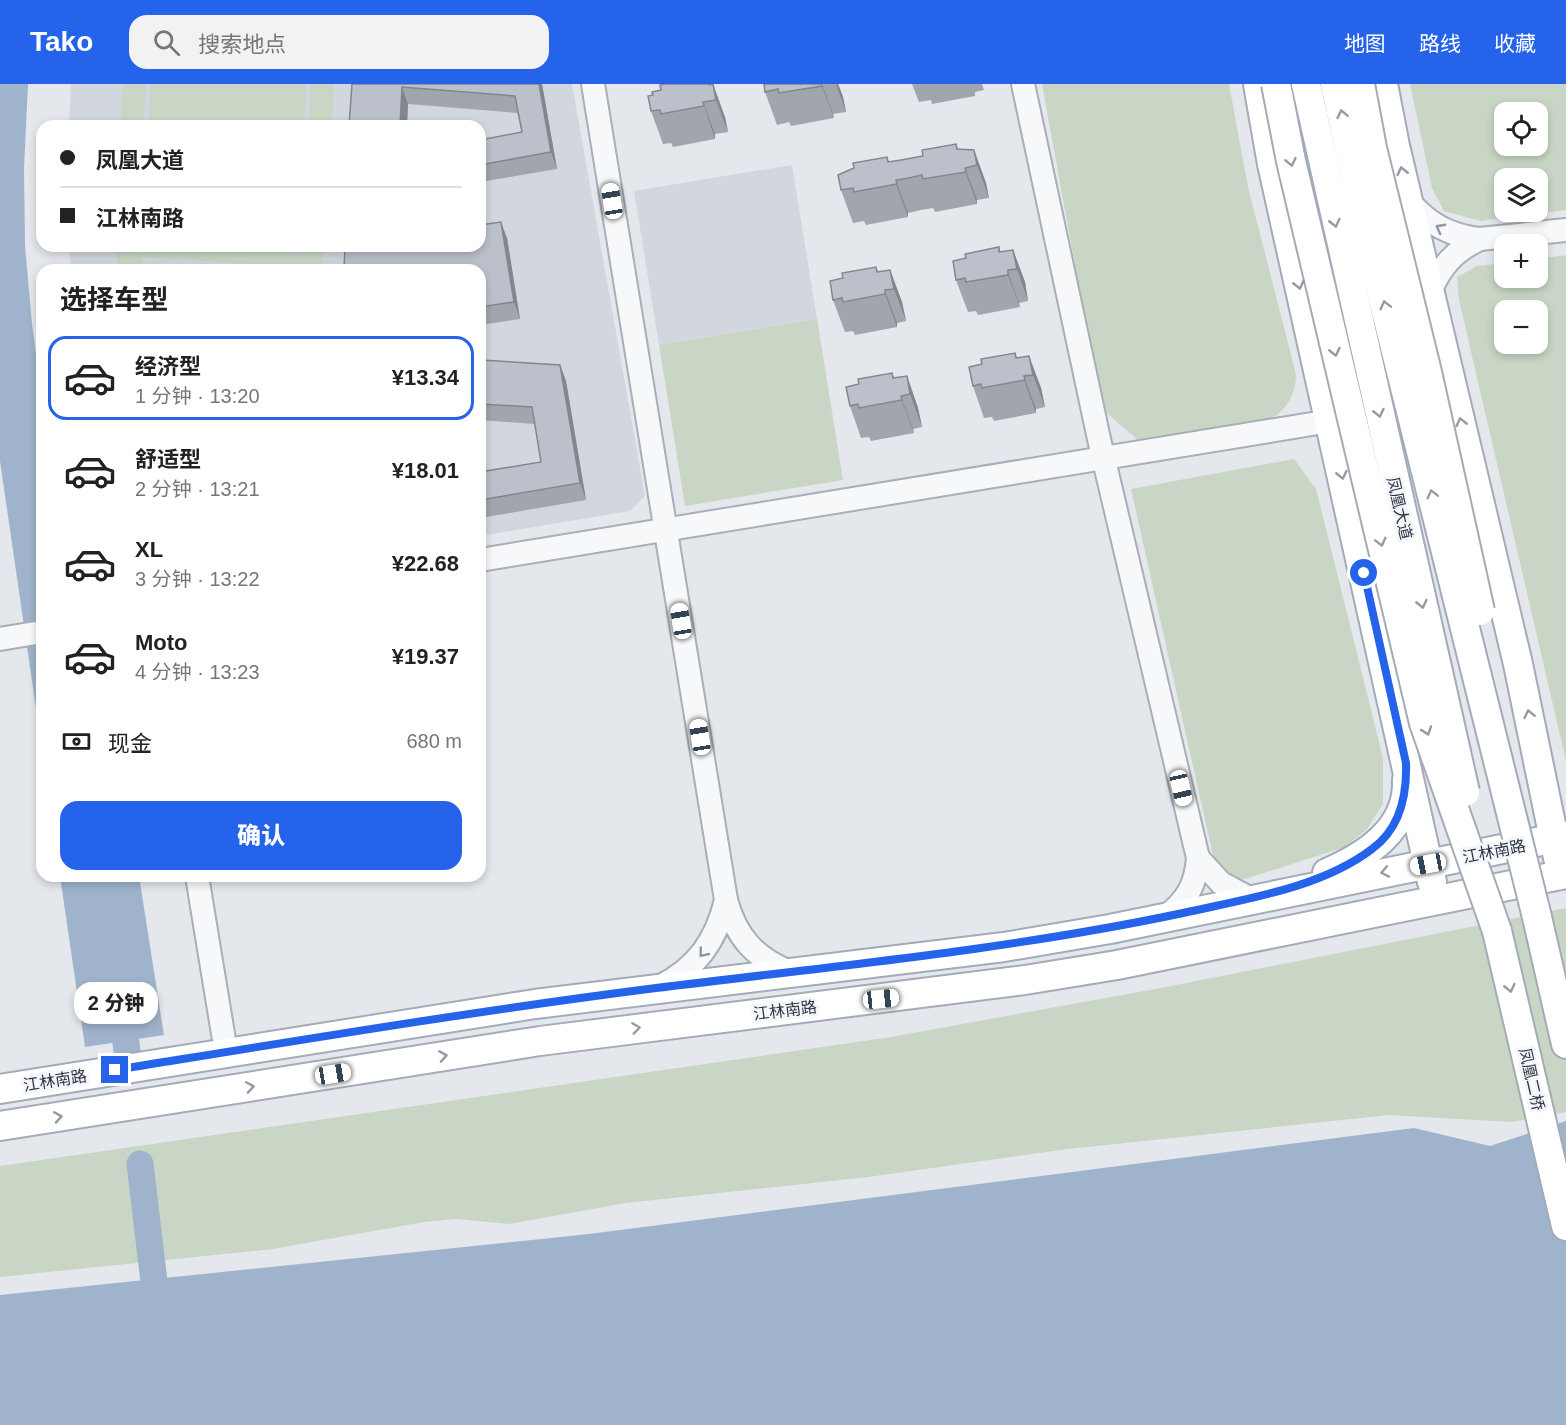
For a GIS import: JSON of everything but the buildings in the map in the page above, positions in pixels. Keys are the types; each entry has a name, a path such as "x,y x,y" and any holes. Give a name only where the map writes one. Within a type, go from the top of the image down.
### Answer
{"main road":[{"path":"1258,84 1272,164 1435,900"},
{"path":"1275,84 1291,161 1424,723 1497,931"},
{"name":"凤凰大道","path":"1306,84 1497,931"},
{"name":"凤凰大道","path":"1335,84 1374,263 1537,917"},
{"path":"1360,84 1372,148 1427,372 1494,671 1537,917 1566,1044"},
{"path":"1383,84 1537,750 1560,838 1564,874"},
{"path":"1537,750 1548,769 1566,787"},
{"path":"1280,893 1352,862 1374,848 1391,830 1402,809 1407,786 1406,763"},
{"name":"江林南路","path":"0,1089 415,1022 656,988 1004,947 1560,838"},
{"name":"江林南路","path":"0,1126 540,1041 1025,980 1117,964 1564,874"},
{"name":"凤凰二桥","path":"1497,931 1566,1226"}],"street":[{"path":"593,84 726,900 732,920 748,945 771,965 790,972"},
{"path":"1023,84 1103,458 1198,858 1193,885 1177,908 1166,916"},
{"path":"1409,201 1428,221 1466,237 1480,239 1562,230"},
{"path":"1430,292 1437,274 1448,259 1463,247 1480,239"},
{"path":"486,559 1330,421"},
{"path":"0,639 36,633"},
{"path":"1198,858 1221,883 1251,899"},
{"path":"198,882 226,1052"},
{"path":"656,988 677,978 695,963 710,944 721,923 726,900"}],"shaded area":[{"path":"71,84 572,84 645,496 630,511 486,535 486,264 70,264 70,252 486,252 486,120 69,120"},
{"path":"792,165 817,319 659,345 634,191"}],"green space":[{"path":"123,84 146,84 143,120 120,120"},
{"path":"151,84 306,84 304,120 148,120"},
{"path":"311,84 334,84 332,120 309,120"},
{"path":"1042,84 1229,84 1248,187 1296,374 1292,396 1279,413 1266,421 1139,441 1101,408"},
{"path":"1410,84 1566,84 1566,210 1548,212 1548,168 1494,168 1494,219 1481,221 1444,211 1432,188"},
{"path":"115,252 138,252 139,254 139,252 296,252 295,264 248,264 140,257 142,264 118,264"},
{"path":"298,252 324,252 322,264 295,264"},
{"path":"1566,255 1566,761 1459,300 1457,277 1477,266 1494,264 1494,288 1548,288 1548,258"},
{"path":"817,319 843,480 685,506 659,345"},
{"path":"1294,459 1316,489 1383,758 1383,804 1367,829 1345,847 1220,887 1131,489"},
{"path":"1566,908 1566,1112 1512,1122 1389,1115 1068,1149 868,1177 626,1203 509,1224 456,1219 424,1222 273,1249 0,1277 0,1166 891,1037 1161,988"}],"water":[{"path":"0,84 28,84 24,168 25,246 36,354 36,709 0,461"},
{"path":"61,882 140,882 164,1035 85,1047"},
{"path":"1566,1121 1566,1425 0,1425 0,1295 589,1234 1414,1128 1490,1146"}],"waterway":[{"path":"121,1005 127,1051"},
{"path":"140,1164 158,1315"}],"route":[{"path":"115,1070 535,1004 1004,947 1280,893 1352,862 1374,848 1391,830 1402,809 1407,786 1406,763 1364,573"}]}
